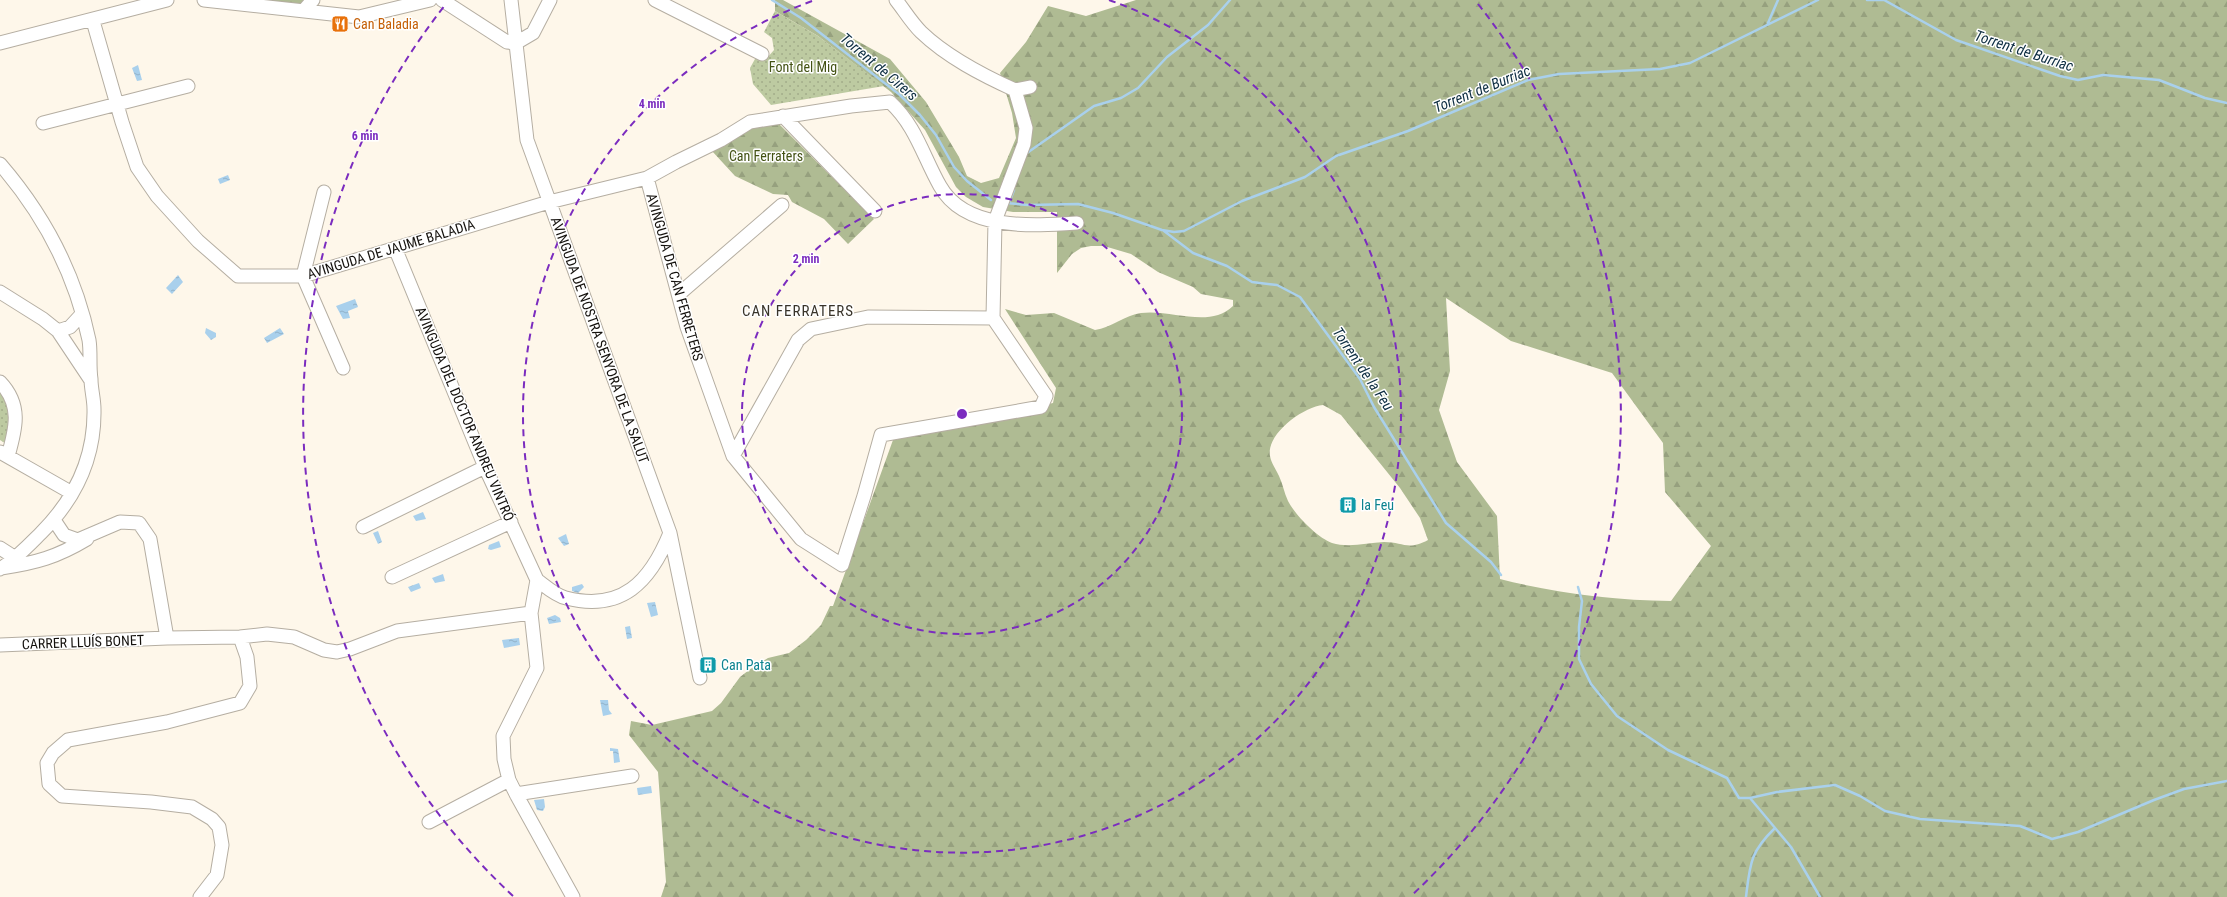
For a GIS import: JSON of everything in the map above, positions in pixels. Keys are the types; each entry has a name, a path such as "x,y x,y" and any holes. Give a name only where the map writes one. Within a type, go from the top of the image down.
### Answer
{"street":[{"path":"0,43 93,21 167,0"},
{"path":"204,0 359,17 430,0"},
{"path":"303,11 313,0"},
{"path":"442,0 507,42 516,43 533,33 550,0"},
{"name":"AVINGUDA DE NOSTRA SENYORA DE LA SALUT","path":"511,0 526,140 550,202 670,533 700,678"},
{"path":"655,0 762,54"},
{"path":"896,0 920,31 951,56 991,79 1015,90 1030,87"},
{"name":"AVINGUDA DE JAUME BALADIA","path":"93,21 116,103 137,167 157,196 198,242 238,276 303,276 550,202 647,178 721,140 750,122 783,116 890,102 904,116 940,187 964,210 995,221"},
{"path":"43,123 116,103 188,86"},
{"path":"733,456 798,340 811,329 868,317 993,318 995,221 1024,144 1026,128 1015,90"},
{"path":"783,116 875,211"},
{"path":"0,164 35,208 51,234 79,299 89,341 90,379 94,408 93,440 84,472 72,493 54,520 14,558 1,568"},
{"name":"AVINGUDA DE CAN FERRETERS","path":"647,178 679,294 686,327 733,456 801,539 842,565 882,435 1041,408 1046,396 993,318"},
{"path":"324,192 303,276 342,368"},
{"path":"679,294 782,205"},
{"path":"995,221 1014,224 1041,225 1077,223"},
{"name":"AVINGUDA DEL DOCTOR ANDREU VINTRÓ","path":"395,248 485,467 537,580"},
{"path":"0,292 43,318 58,331 90,379"},
{"path":"58,331 70,326 82,314"},
{"path":"0,382 9,392 16,411 15,431 4,454 72,493"},
{"path":"363,528 485,467"},
{"path":"54,520 64,534 78,540 93,535"},
{"path":"1,568 31,564 64,553 93,535 120,522 140,523 150,539 167,638"},
{"path":"392,577 511,522"},
{"path":"573,897 508,780 504,759 503,736 537,668 531,613 537,580 564,598 600,602 628,592 645,579 661,556 670,533"},
{"path":"0,548 14,558"},
{"name":"CARRER LLUÍS BONET","path":"0,645 167,638 240,637 267,634 294,637 324,650 337,652 350,649 397,631 531,613"},
{"path":"200,897 217,875 222,845 220,832 212,819 192,807 151,802 62,796 49,784 47,763 53,754 68,740 167,722 240,703 250,686 247,657 240,637"},
{"path":"516,794 632,776"},
{"path":"429,822 508,780"}],"green space":[{"path":"234,0 305,0 300,7"},
{"path":"775,0 783,0 890,59 926,102 959,157 967,176 981,183 999,178 1016,138 1012,113 1000,73 1026,42 1048,6 1086,16 1136,0 2227,0 2227,897 661,897 666,882 658,772 629,735 631,721 652,725 712,711 721,703 740,677 768,658 789,653 806,640 821,625 830,606 833,606 893,440 1037,413 1039,406 1053,403 1056,388 1005,309 1026,315 1054,313 1095,330 1107,327 1135,314 1153,312 1190,317 1202,317 1223,313 1233,306 1233,300 1201,294 1193,287 1158,272 1131,254 1104,246 1081,248 1072,254 1057,273 1057,212 1013,212 983,207 966,197 956,187 925,130 891,92 818,36 775,11","holes":["1446,298 1511,341 1612,373 1663,443 1665,492 1711,546 1671,601 1584,595 1500,579 1497,516 1457,462 1439,410 1450,371","1323,405 1341,415 1400,488 1420,518 1428,540 1415,545 1391,542 1351,545 1332,543 1320,536 1307,525 1291,507 1271,461 1270,448 1280,431 1296,416"]},
{"name":"Font del Mig","path":"775,11 818,36 884,86 771,105 753,84 750,68 755,59 767,58 774,50 772,38 764,32"},
{"name":"Can Ferraters","path":"778,123 874,219 848,244 824,219 792,202 788,195 773,194 735,176 712,151 752,127"},
{"path":"0,387 12,413 8,445 0,440"}],"water":[{"path":"138,65 142,80 137,81 132,68"},
{"path":"228,175 230,180 220,184 218,179"},
{"path":"178,275 183,282 172,294 166,288"},
{"path":"355,299 358,307 348,311 350,318 343,319 336,306"},
{"path":"206,328 216,333 216,337 211,340 205,333"},
{"path":"280,328 284,334 267,343 264,338"},
{"path":"423,512 426,519 416,521 413,516"},
{"path":"378,531 382,542 378,544 373,533"},
{"path":"566,534 569,544 564,546 558,538"},
{"path":"499,541 501,547 491,550 488,549 489,545"},
{"path":"443,574 445,581 435,583 432,578"},
{"path":"419,583 421,588 411,592 408,587"},
{"path":"582,584 584,587 578,593 572,591 572,587"},
{"path":"655,602 658,615 651,617 647,603"},
{"path":"555,615 560,618 561,622 549,624 547,618"},
{"path":"630,626 632,638 627,639 625,627"},
{"path":"519,638 520,645 504,648 502,640"},
{"path":"600,700 608,700 609,710 612,714 603,716"},
{"path":"610,748 618,749 620,762 614,763 613,751 610,751"},
{"path":"651,786 652,793 638,795 637,788"},
{"path":"544,799 545,807 543,811 537,810 534,800"}],"waterway":[{"name":"Torrent de Cirers","path":"772,0 801,18 900,95 920,115 936,135 954,167 967,181 991,200"},
{"path":"1027,153 1094,106 1121,98 1138,88 1167,57 1208,25 1230,0"},
{"path":"1768,23 1778,0"},
{"name":"Torrent de Burriac","path":"1006,203 1028,205 1078,204 1113,213 1162,230 1174,232 1184,231 1242,201 1305,177 1336,156 1408,131 1528,80 1559,74 1660,69 1690,63 1818,0"},
{"name":"Torrent de Burriac","path":"1867,0 1884,0 1956,40 2060,76 2078,80 2103,75 2159,80 2205,98 2227,103"},
{"path":"1009,203 1014,190"},
{"name":"Torrent de la Feu","path":"1164,231 1193,253 1227,266 1252,282 1277,285 1300,297 1360,379 1374,407 1446,523 1491,562 1501,575"},
{"path":"1578,587 1582,601 1579,627 1579,659 1591,684 1617,716 1668,750 1727,778 1739,798 1750,798 1777,792 1835,785 1860,796 1885,811 1920,819 2020,826 2052,839 2078,832 2184,789 2227,781"},
{"path":"1750,798 1791,847 1820,897"},
{"path":"1746,897 1750,867 1753,859 1760,844 1775,828"}],"place":[{"name":"Can Baladia","path":"340,24"},
{"name":"la Feu","path":"1348,505"},
{"name":"Can Pata","path":"708,665"}],"district":[{"name":"CAN FERRATERS","path":"798,311"}]}
